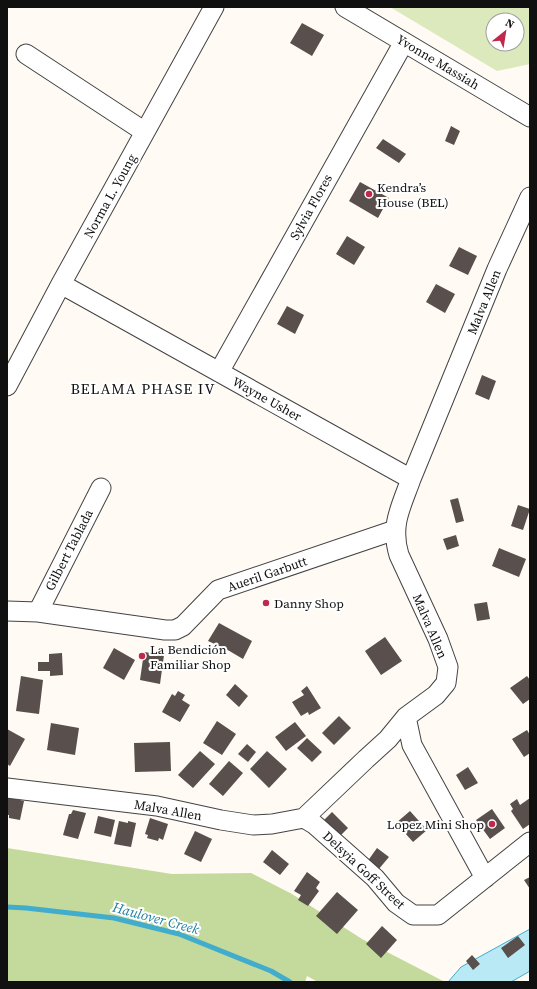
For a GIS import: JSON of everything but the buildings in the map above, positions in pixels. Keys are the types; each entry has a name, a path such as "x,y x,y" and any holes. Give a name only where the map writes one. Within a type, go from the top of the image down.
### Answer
{"street":[{"name":"Norma L. Young","path":"7,386 61,284 214,7"},
{"name":"Yvonne Massiah","path":"345,7 530,117"},
{"name":"Sylvia Flores","path":"219,372 404,42"},
{"path":"26,54 145,132"},
{"name":"Malva Allen","path":"7,788 157,806 221,820 253,825 272,824 304,818 388,739 406,717 436,695 446,683 448,667 438,639 399,555 395,530 398,512 496,269 530,197"},
{"name":"Wayne Usher","path":"61,284 411,479"},
{"name":"Gilbert Tablada","path":"38,612 101,488"},
{"name":"Aueril Garbutt","path":"7,611 38,612 165,630 175,630 183,626 218,590 395,530"},
{"path":"406,717 412,745 484,878"},
{"name":"Delsyia Goff Street","path":"304,818 314,824 375,878 396,903 413,915 438,915 530,842"}],"green space":[{"path":"390,7 530,7 530,64 497,71"},
{"path":"7,848 172,874 251,873 292,894 362,939 445,982 318,982 307,976 305,982 7,982"}],"water":[{"path":"530,929 530,971 511,982 448,982 461,967"}],"waterway":[{"name":"Haulover Creek","path":"7,907 114,918 179,934 271,971 290,982"}],"place":[{"name":"Kendra’s House (BEL)","path":"369,194"},
{"name":"Danny Shop","path":"266,603"},
{"name":"La Bendición Familiar Shop","path":"142,656"},
{"name":"Lopez Mini Shop","path":"492,824"}],"district":[{"name":"BELAMA PHASE IV","path":"143,388"}]}
